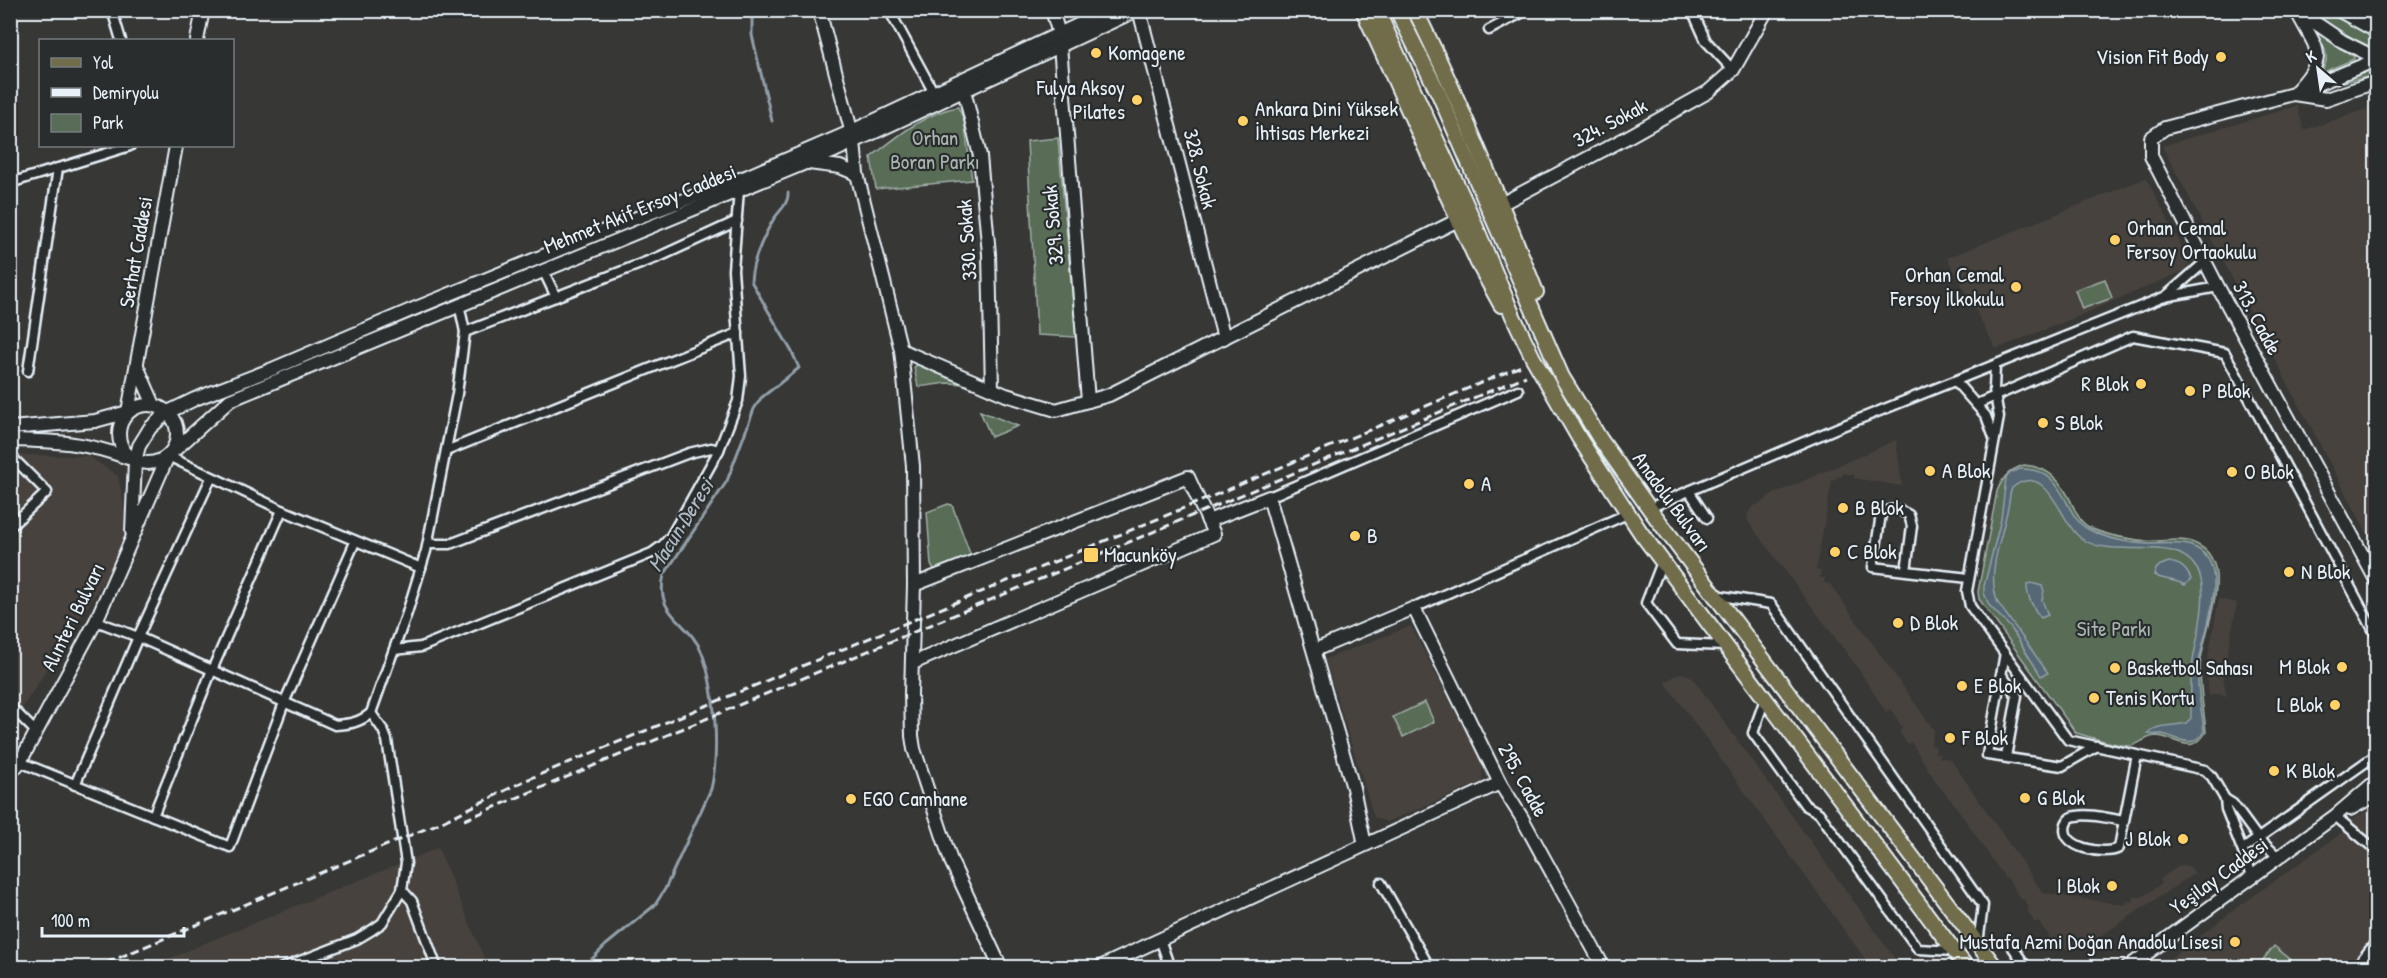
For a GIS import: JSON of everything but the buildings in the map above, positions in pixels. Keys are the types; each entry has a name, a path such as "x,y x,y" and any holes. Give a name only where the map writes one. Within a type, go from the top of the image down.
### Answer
{"main road":[{"path":"197,39 203,10"},
{"path":"819,10 852,137 857,174 901,350 913,466 912,736 914,749 951,861 1001,968"},
{"name":"329. Sokak","path":"1052,10 1059,40 1088,401"},
{"name":"Mehmet Akif Ersoy Caddesi","path":"135,461 139,446 150,428 168,412 195,399 632,220 832,146 964,90 1059,40 1110,10"},
{"name":"Mehmet Akif Ersoy Caddesi","path":"852,137 934,93 1059,40 1138,10"},
{"name":"328. Sokak","path":"1138,10 1224,338"},
{"path":"1363,10 1494,294 1533,358"},
{"name":"Anadolu Bulvarı","path":"1377,10 1533,358 1579,438 1627,514 1662,562 1967,968"},
{"name":"Anadolu Bulvarı","path":"1397,10 1444,105 1562,376 1600,439 1714,595 1996,968"},
{"path":"1415,10 1438,57 1501,204 1552,333 1550,346"},
{"name":"324. Sokak","path":"1501,204 1708,92 1733,70 1767,10"},
{"path":"2297,10 2342,41 2376,59"},
{"path":"2293,94 2312,74 2318,57 2314,42 2297,10"},
{"path":"2338,10 2376,31"},
{"name":"313. Cadde","path":"2376,59 2293,94 2165,128 2151,138 2151,156 2218,287 2376,580"},
{"name":"313. Cadde","path":"2293,94 2326,99 2376,82"},
{"name":"330. Sokak","path":"964,90 980,156 989,254 992,389"},
{"path":"832,146 840,167"},
{"name":"Mehmet Akif Ersoy Caddesi","path":"168,456 230,400 807,162 832,146"},
{"name":"Serhat Caddesi","path":"135,461 127,455 118,438 118,428 128,412 162,212 176,147"},
{"path":"807,162 840,167 857,174"},
{"path":"901,350 992,389 1056,410 1109,395 1458,220"},
{"path":"10,440 53,441 94,446 135,461 152,464 168,456 176,443 177,435 173,419 168,412 154,405 137,365"},
{"name":"Mehmet Akif Ersoy Caddesi","path":"128,412 144,405 195,399"},
{"path":"10,428 95,421 128,412"},
{"path":"53,441 54,426"},
{"name":"Alınteri Bulvarı","path":"10,774 20,762 96,621 168,456"},
{"name":"Alınteri Bulvarı","path":"131,539 135,461"},
{"path":"913,663 1214,534 1188,477 914,585"},
{"path":"1208,521 1269,497 1315,650 1353,788 1365,845"},
{"path":"1315,650 1414,608"},
{"name":"295. Cadde","path":"1414,608 1500,783 1522,818 1604,968"},
{"name":"Yeşilay Caddesi","path":"2129,967 2335,816 2376,781"},
{"path":"1098,968 1500,783"},
{"name":"Yeşilay Caddesi","path":"2335,816 2376,795"}],"street":[{"path":"112,10 121,39"},
{"path":"889,10 934,93"},
{"path":"1489,30 1527,10"},
{"path":"1692,10 1706,41 1733,70"},
{"path":"10,183 127,147"},
{"path":"28,371 58,168"},
{"path":"394,650 421,647 658,550 671,536 719,450 734,413 740,389 733,270 739,189"},
{"path":"465,332 661,256 737,221"},
{"path":"2164,297 2205,262"},
{"path":"543,270 556,297"},
{"path":"1649,508 1837,428 2164,297 2218,287"},
{"path":"96,621 138,637 335,725 351,724 363,720 371,713 428,544 457,394 465,332 459,304"},
{"path":"446,451 738,333"},
{"path":"1977,404 2133,336 2225,353 2376,635"},
{"path":"1995,366 1999,417 1967,591 1970,606 2068,740 2205,770 2225,799 2226,809 2252,875"},
{"path":"1956,382 1986,416 1995,442"},
{"path":"1269,497 1518,390"},
{"path":"428,544 450,544 689,453 711,448 719,450"},
{"path":"10,455 46,492 10,527"},
{"path":"168,456 282,510 421,568"},
{"path":"75,785 138,637 211,477"},
{"path":"1689,491 1707,518"},
{"path":"1906,571 1912,526 1909,515 1900,510 1888,509 1881,514 1873,567 1906,571 1969,578"},
{"path":"153,816 212,670 282,510"},
{"path":"1414,608 1627,514"},
{"path":"20,762 230,847 284,703 355,542"},
{"path":"1662,562 1646,603 1677,644 1725,646"},
{"path":"1714,595 1771,604 1983,905 1978,944"},
{"path":"2004,653 1987,755 2062,766 2097,746"},
{"path":"2001,674 2017,696 2006,757"},
{"path":"1765,699 1753,733 1804,805 1819,813 1918,949 1954,951"},
{"path":"10,706 36,732"},
{"path":"282,968 357,939 372,930 382,923 402,890 406,862 387,740 371,713"},
{"path":"2124,821 2079,815 2071,817 2067,822 2065,832 2068,840 2074,845 2112,852 2119,848 2137,755"},
{"path":"2243,849 2376,755"},
{"path":"2225,799 2233,804 2258,838 2278,856"},
{"path":"2335,816 2376,850"},
{"path":"1381,883 1426,966"},
{"path":"402,890 412,901 437,968"},
{"path":"1160,939 1170,968"},
{"path":"2009,942 2027,968"},
{"path":"2355,968 2376,942"}],"shaded area":[{"path":"2297,106 2304,130 2376,106 2376,550 2162,146"},
{"path":"2146,178 2189,260 2186,270 1996,349 1947,258"},
{"path":"1896,440 1902,486 1854,478 1854,475 1843,473 1842,477 1837,476 1836,481 1832,480 1816,570 1821,571 1820,578 1825,578 1824,583 1830,584 1934,730 1931,745 1936,747 1935,753 1940,754 1939,757 1951,760 2043,893 2126,905 2127,901 2132,902 2133,897 2142,897 2161,884 2160,879 2180,865 2189,866 2195,873 2090,943 2090,946 2069,950 2059,947 2049,940 2049,936 2038,921 2035,923 2027,910 2029,907 2023,899 2021,900 2007,877 2005,878 1955,805 1938,785 1911,742 1907,744 1899,731 1903,729 1891,709 1886,712 1857,667 1747,520 1748,513 1754,506 1767,500 1767,497"},
{"path":"11,455 88,456 118,476 131,539 11,725"},
{"path":"2219,599 2237,603 2223,677 2227,696 2218,694 2209,696 2206,667"},
{"path":"1411,626 1482,763 1482,782 1387,822 1374,817 1325,659"},
{"path":"1680,673 1691,676 1901,967 1871,967 1665,682"},
{"path":"2376,806 2376,841 2351,820"},
{"path":"2343,832 2376,859 2376,932 2347,967 2158,968 2238,907"},
{"path":"438,848 488,967 149,968 198,946"}],"green space":[{"path":"2309,11 2325,11 2375,37 2368,48"},
{"path":"2309,24 2354,59 2324,72 2325,51"},
{"path":"2372,65 2376,68 2376,75 2330,85"},
{"name":"Orhan Boran Parkı","path":"958,107 964,120 972,180 876,189 871,157 922,120"},
{"path":"1058,138 1076,337 1037,335 1027,141"},
{"path":"2105,279 2112,298 2082,309 2075,290"},
{"path":"919,364 966,384 947,383 918,387 914,367"},
{"path":"980,411 1018,426 991,437"},
{"name":"Site Parkı","path":"2024,465 2042,469 2056,479 2080,520 2089,527 2110,535 2147,541 2188,541 2204,549 2213,562 2216,578 2215,596 2200,668 2206,732 2195,743 2183,744 2157,736 2127,746 2076,733 1979,599 1978,592 1997,491 2007,475"},
{"path":"948,504 952,505 971,556 935,570 931,565 927,512"},
{"path":"1425,702 1434,722 1403,737 1393,717"},
{"path":"2274,946 2300,967 2258,966"}],"water":[{"path":"2020,469 2036,471 2047,476 2056,484 2073,514 2088,529 2110,538 2134,543 2191,546 2204,554 2212,567 2214,582 2213,600 2198,667 2198,691 2204,731 2200,737 2191,742 2162,734 2148,734 2155,728 2186,723 2191,718 2191,674 2203,591 2197,569 2187,558 2160,549 2111,548 2082,539 2074,532 2053,497 2044,488 2035,481 2024,481 2012,488 2010,494 1995,563 1994,590 1998,603 2048,673 2041,676 2011,628 1989,605 1984,586 2001,519 2006,478 2010,473"},
{"path":"2169,562 2180,565 2187,572 2191,579 2185,585 2154,575 2159,566"},
{"path":"2027,584 2042,586 2044,591 2042,600 2048,615 2041,618 2033,607 2028,593"}],"waterway":[{"name":"Macun Deresi","path":"752,10 752,35 772,121"},
{"name":"Macun Deresi","path":"583,968 606,945 655,905 665,889 711,789 716,739 713,702 706,667 696,642 668,609 662,589 664,575 727,481 754,409 761,398 799,368 751,281 753,266 762,243 774,218 787,201 788,193"}],"railway":[{"path":"94,968 444,821 524,781 1521,366"},
{"path":"464,820 1526,376"}],"place":[{"name":"Komagene","path":"1096,53"},
{"name":"Vision Fit Body","path":"2221,57"},
{"name":"Fulya Aksoy Pilates","path":"1137,100"},
{"name":"Ankara Dini Yüksek İhtisas Merkezi","path":"1243,121"},
{"name":"Orhan Cemal Fersoy Ortaokulu","path":"2115,240"},
{"name":"Orhan Cemal Fersoy İlkokulu","path":"2016,287"},
{"name":"R Blok","path":"2141,384"},
{"name":"P Blok","path":"2190,391"},
{"name":"S Blok","path":"2043,423"},
{"name":"A Blok","path":"1930,471"},
{"name":"O Blok","path":"2232,472"},
{"name":"A","path":"1469,484"},
{"name":"B Blok","path":"1843,508"},
{"name":"B","path":"1355,536"},
{"name":"C Blok","path":"1835,552"},
{"name":"Macunköy","path":"1091,555"},
{"name":"N Blok","path":"2289,572"},
{"name":"D Blok","path":"1898,623"},
{"name":"M Blok","path":"2342,667"},
{"name":"Basketbol Sahası","path":"2115,668"},
{"name":"E Blok","path":"1962,686"},
{"name":"Tenis Kortu","path":"2094,698"},
{"name":"L Blok","path":"2335,705"},
{"name":"F Blok","path":"1950,738"},
{"name":"K Blok","path":"2274,771"},
{"name":"G Blok","path":"2025,798"},
{"name":"EGO Camhane","path":"851,799"},
{"name":"J Blok","path":"2183,839"},
{"name":"I Blok","path":"2112,886"},
{"name":"Mustafa Azmi Doğan Anadolu Lisesi","path":"2235,942"}]}
